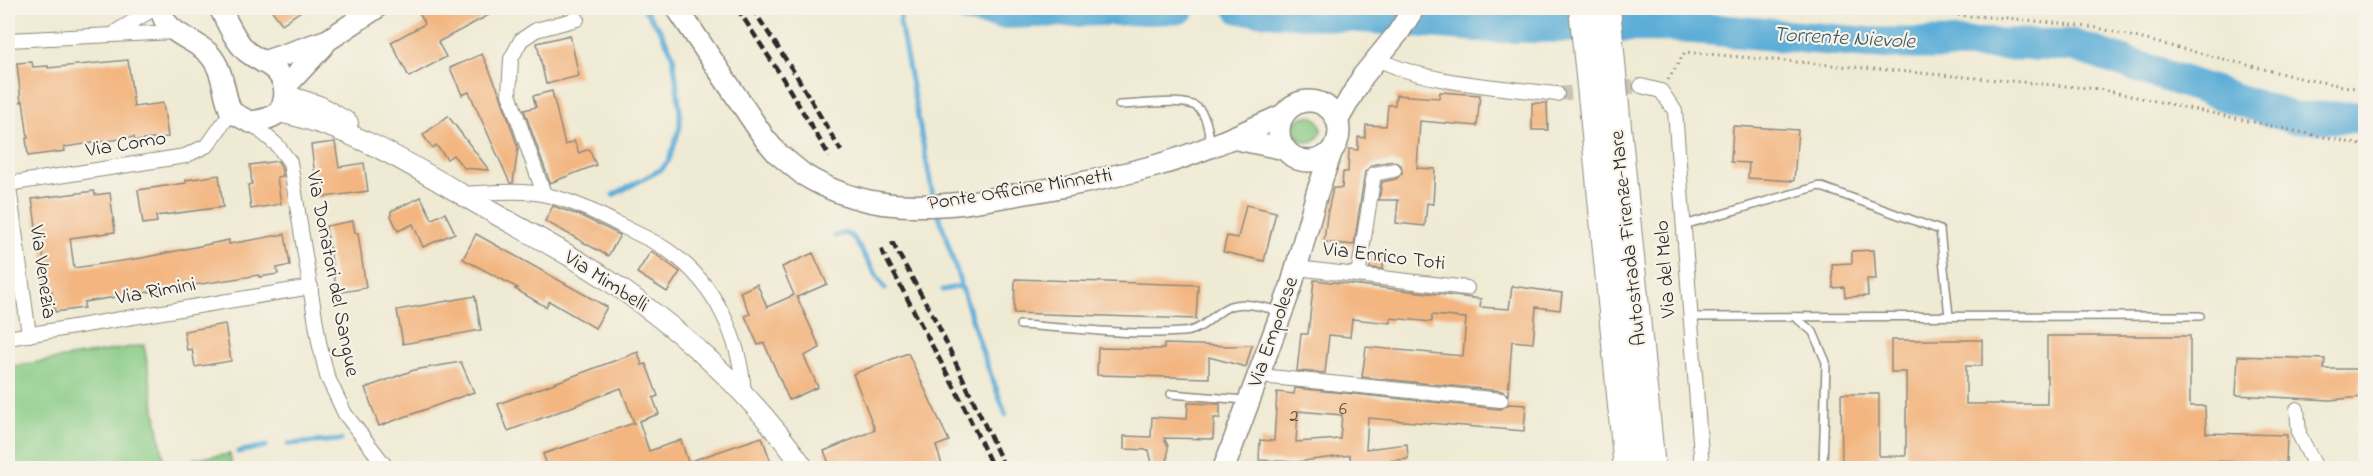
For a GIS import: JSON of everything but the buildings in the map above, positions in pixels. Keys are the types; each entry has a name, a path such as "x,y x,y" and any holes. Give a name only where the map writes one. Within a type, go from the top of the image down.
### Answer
{"highway":[{"name":"Autostrada Firenze-Mare","path":"1582,8 1605,116 1652,468"},
{"name":"Autostrada Firenze-Mare","path":"1607,8 1606,259 1627,468"},
{"path":"1606,259 1603,348 1610,468"}],"main road":[{"path":"161,8 163,18 175,32 198,44 212,58 221,75 231,112 250,122 264,120 328,40"},
{"path":"220,8 246,51 275,70 283,98"},
{"path":"263,62 328,40 376,8"},
{"name":"Ponte Officine Minnetti","path":"677,8 765,139 777,153 804,175 839,193 862,201 911,207 942,205 1004,197 1099,179 1157,165 1232,138 1283,115"},
{"name":"Via Empolese","path":"1224,468 1283,312 1317,194 1332,150 1338,140 1337,121 1363,76 1398,33 1414,8"},
{"name":"Via Empolese","path":"1283,115 1297,103 1316,101 1363,76"},
{"name":"Via Mimbelli","path":"283,98 306,101 331,112 370,143 612,283 666,322 744,393 804,468"},
{"path":"1316,101 1331,110 1337,121"},
{"path":"1283,115 1279,133 1285,149 1294,157 1310,161 1322,158 1332,150"},
{"path":"1232,138 1285,149"},
{"name":"Via Empolese","path":"1310,161 1317,194"}],"street":[{"path":"112,33 155,8"},
{"path":"544,194 509,94 512,59 521,40 536,30 577,19"},
{"path":"8,40 112,33 175,32"},
{"path":"1378,59 1393,67 1421,76 1557,94"},
{"path":"1641,86 1661,91"},
{"name":"Via del Melo","path":"1661,91 1676,111 1702,468"},
{"name":"Via Como","path":"8,182 185,156 208,145 231,112"},
{"name":"Via Donatori del Sangue","path":"250,122 277,145 290,162 327,376 345,414 387,468"},
{"path":"1358,276 1374,174 1394,170"},
{"name":"Via Venezia","path":"8,182 29,335"},
{"path":"461,195 500,192 544,194 587,208 669,251 692,272 714,298 739,352 744,393"},
{"name":"Via Enrico Toti","path":"1297,268 1467,288"},
{"name":"Via Rimini","path":"8,338 311,288"},
{"path":"1260,376 1501,400"},
{"path":"2297,409 2299,434 2316,468"}],"lane":[{"path":"1119,105 1186,102 1198,106 1205,118 1212,145"},
{"path":"1684,225 1819,186 1940,230 1949,316"},
{"path":"1020,325 1180,333 1207,324 1221,311 1233,305 1246,304 1283,312"},
{"path":"1691,317 2200,316"},
{"path":"1795,317 1813,332 1826,362 1823,468"},
{"path":"1171,394 1251,401"}],"path":[{"path":"1814,8 2009,18 2098,28 2304,79 2366,90"},
{"path":"1661,91 1685,52 2099,89 2366,146"}],"green space":[{"path":"1308,116 1318,119 1321,129 1318,139 1308,142 1298,139 1295,129 1298,119"},
{"path":"144,345 165,468 8,468 8,367"},
{"path":"230,454 232,468 194,468 193,459"}],"waterway":[{"path":"613,195 662,169 669,160 680,127 673,55 660,30 643,8"},
{"path":"901,8 900,23 934,201"},
{"name":"Torrente Nievole","path":"969,8 1000,13 1179,8"},
{"name":"Torrente Nievole","path":"1240,8 1493,27 1669,26 1870,43 2072,45 2293,118 2366,117"},
{"path":"937,209 983,354 1006,415"},
{"path":"835,236 845,233 853,237 885,289"},
{"path":"943,290 961,286"},
{"path":"288,444 341,440"},
{"path":"238,452 266,446"}],"tunnel":[{"path":"1557,94 1641,86"}],"railway":[{"path":"737,8 830,157"},
{"path":"752,8 796,75 841,151"},
{"path":"892,242 937,323 1005,468"},
{"path":"881,249 961,400 993,468"}]}
